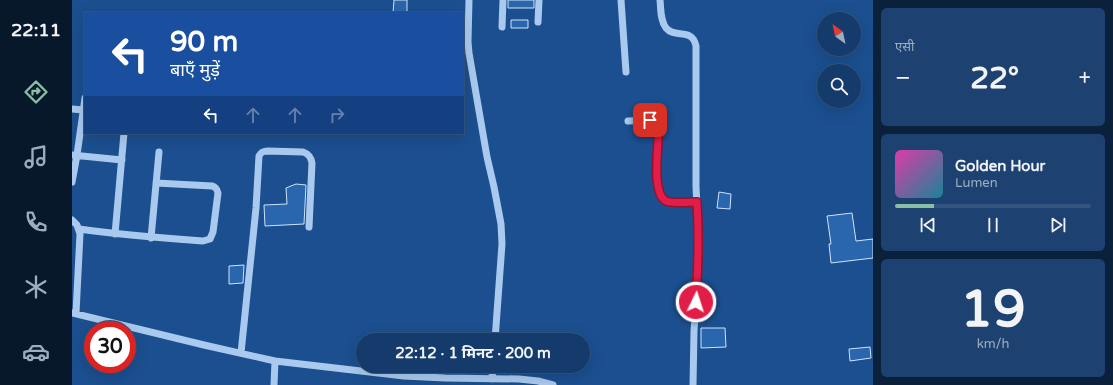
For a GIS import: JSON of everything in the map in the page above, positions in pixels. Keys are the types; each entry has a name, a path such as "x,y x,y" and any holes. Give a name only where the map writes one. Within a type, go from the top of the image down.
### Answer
{"street":[{"path":"469,0 469,53 487,157 501,224 502,244 496,333"},
{"path":"502,27 503,0"},
{"path":"538,22 539,0"},
{"path":"620,0 626,72"},
{"path":"660,0 662,21 667,29 670,32 690,35 695,41 698,272 694,331 693,385"},
{"path":"72,182 84,104"},
{"path":"72,110 83,110"},
{"path":"628,121 654,120 658,126 656,178 657,187 662,197 666,201 672,202 697,202"},
{"path":"115,234 124,134"},
{"path":"241,353 256,208 259,156 264,151 304,152 308,153 310,156 312,163 309,226"},
{"path":"151,238 159,152"},
{"path":"75,155 122,160"},
{"path":"79,229 151,238 203,241 210,239 218,193 217,189 212,186 156,182"},
{"path":"72,220 79,229 80,242 74,313 275,361 404,376 519,379 553,385"},
{"path":"274,385 275,361"},
{"path":"492,373 492,378"}],"building":[{"path":"394,0 407,0 407,12 393,12"},
{"path":"508,0 534,0 534,8 508,8"},
{"path":"511,20 528,20 528,28 511,28"},
{"path":"296,184 306,185 304,224 265,226 264,205 287,204 286,188"},
{"path":"719,192 731,194 730,209 717,208"},
{"path":"852,213 856,241 873,239 873,258 831,263 829,244 831,244 827,216"},
{"path":"244,265 243,283 229,284 229,266"},
{"path":"701,328 725,328 726,347 701,348"},
{"path":"870,347 871,358 850,361 849,349"}],"route":[{"path":"650,120 657,122 659,131 656,178 659,192 666,201 697,202 698,272 696,302"}]}
